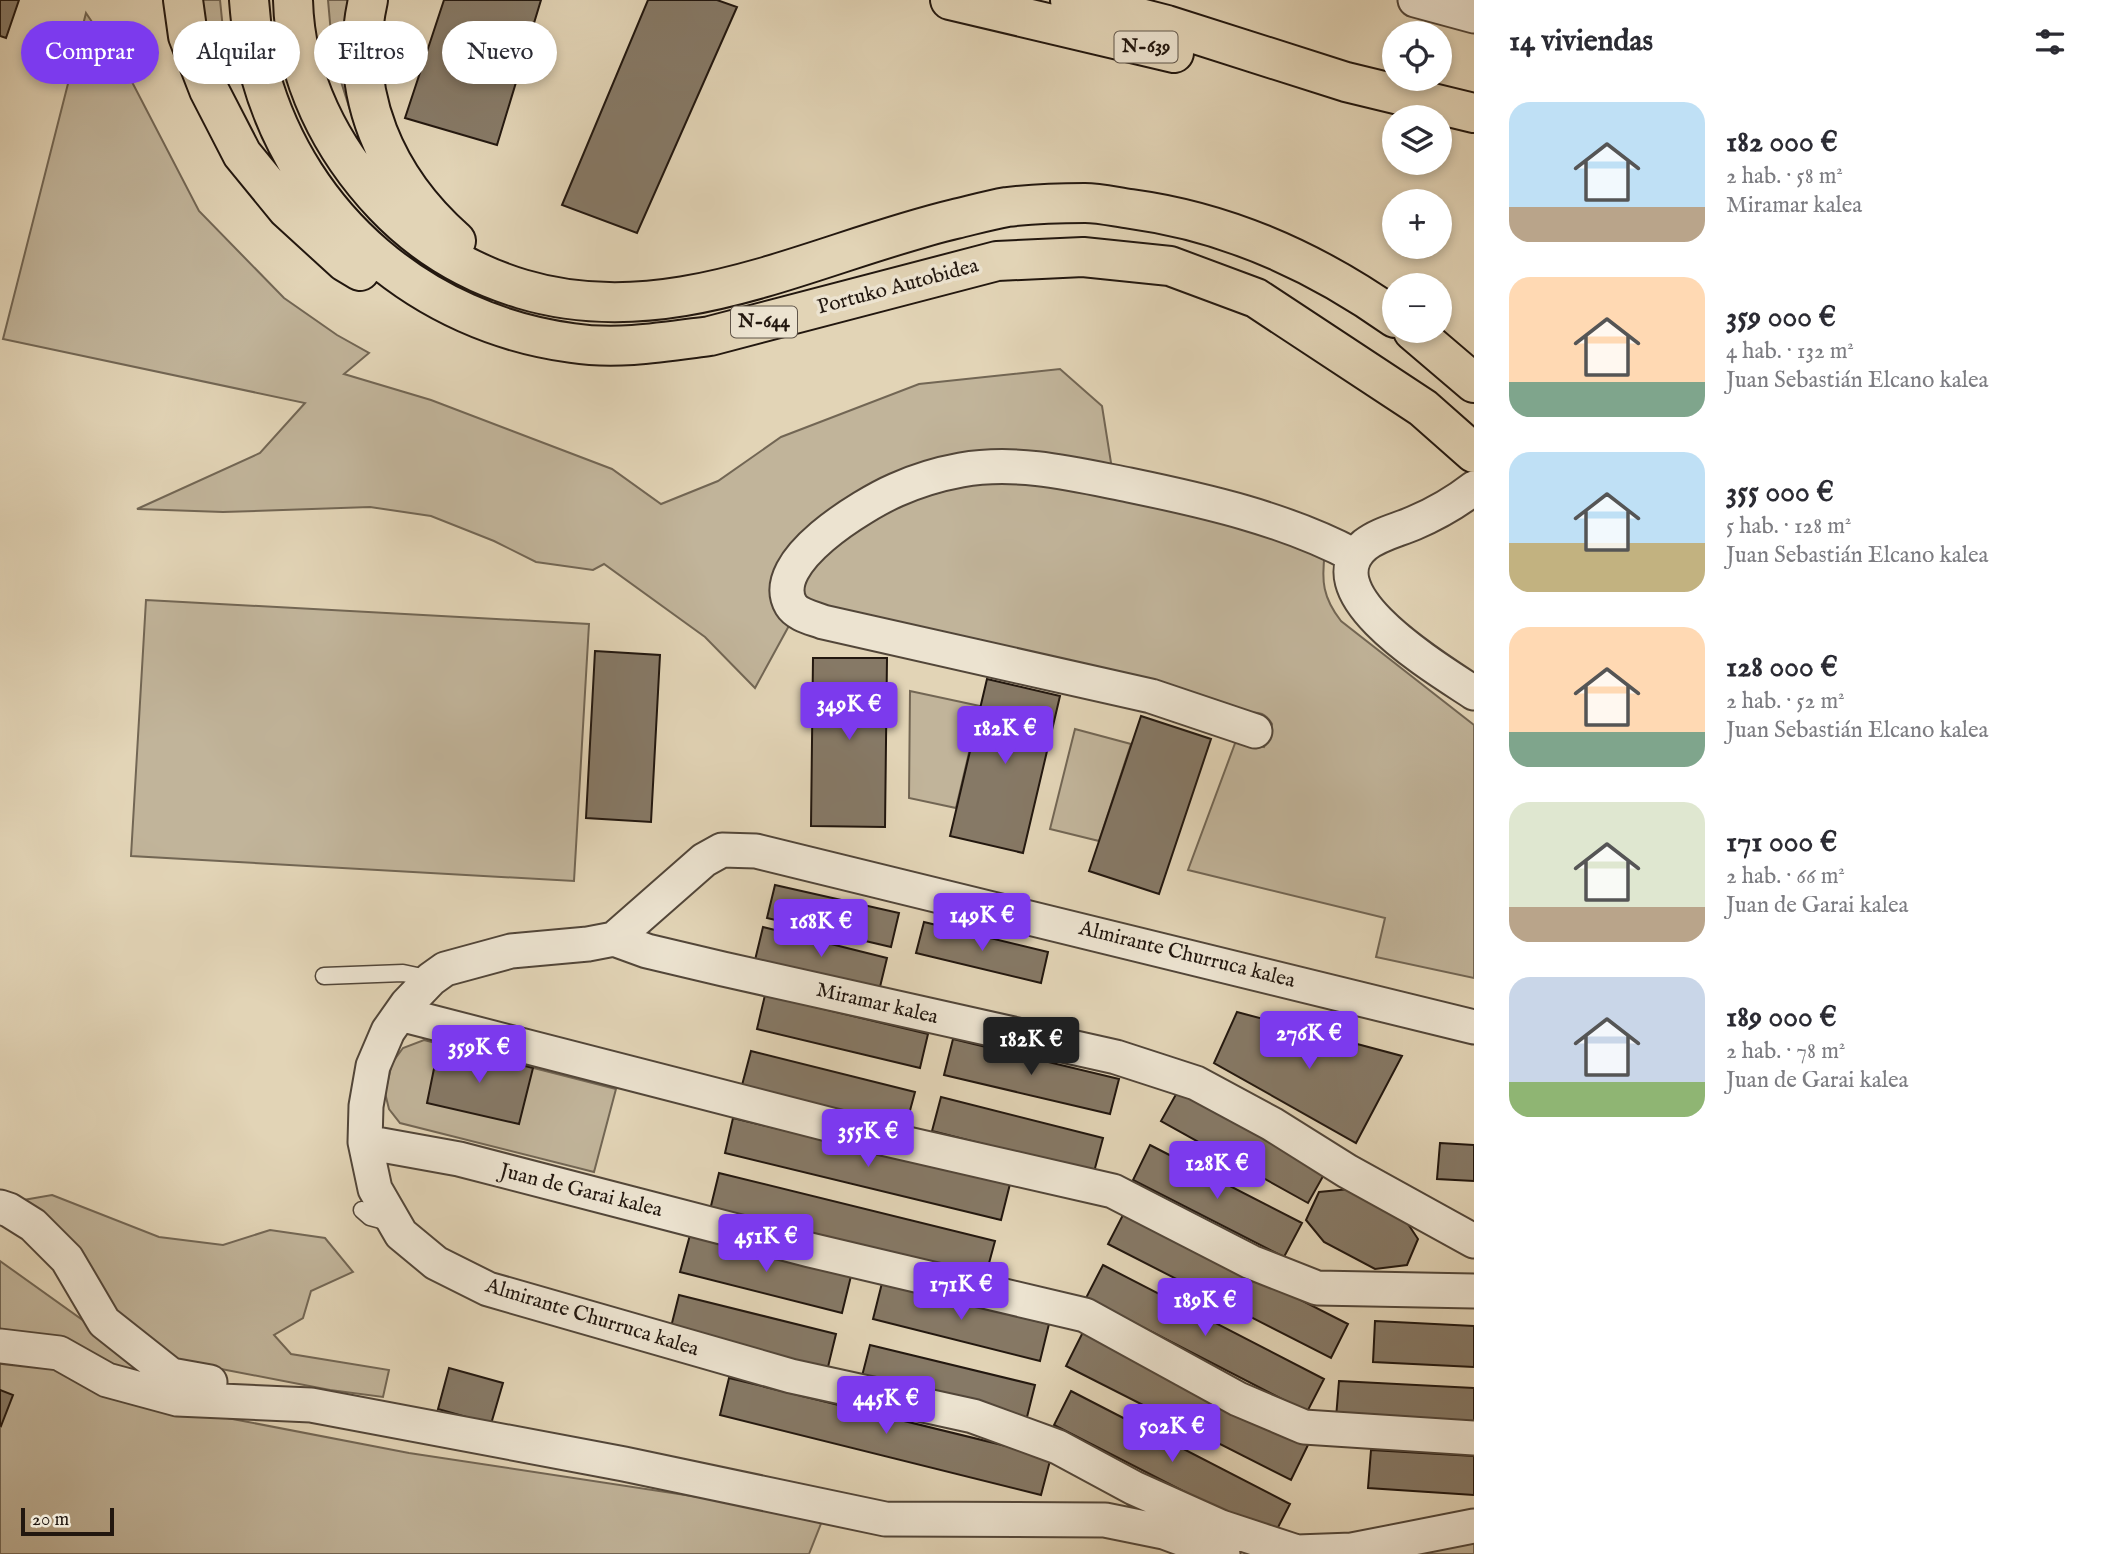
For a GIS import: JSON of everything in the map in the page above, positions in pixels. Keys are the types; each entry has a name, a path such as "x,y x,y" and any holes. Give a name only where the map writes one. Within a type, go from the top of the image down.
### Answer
{"highway":[{"path":"183,0 188,36 209,90 242,154 287,209 345,262 390,290 480,321"},
{"name":"Portuko Autobidea","path":"249,0 260,74 274,115 294,158 327,207 361,244 391,270 446,305 480,321 573,344 621,346 661,343 710,336 997,261 1083,257 1170,265 1256,298 1423,408 1474,453"},
{"name":"N-644","path":"293,0 298,48 310,90 331,138 362,182 396,217 429,245 469,269 537,293 574,300 623,304 662,301 708,292 933,225 1006,207 1088,203 1156,212 1237,233 1293,257 1382,309"},
{"path":"368,0 363,21 361,55 365,91 375,128 392,164 412,192 449,234 497,271 537,293"},
{"name":"N-639","path":"950,0 1001,14 1174,52 1346,82 1474,113"},
{"name":"N-639","path":"1070,0 1167,25 1346,82"},
{"path":"1427,343 1470,379"}],"street":[{"path":"1415,0 1474,16"},
{"path":"1255,731 1151,696 813,618 792,607 787,592 787,579 802,556 831,529 896,490 931,477 963,470 1007,466 1052,469 1227,508 1322,538 1356,556"},
{"path":"1474,488 1457,501 1426,517 1375,538 1356,556 1351,569 1352,584 1362,604 1386,630 1474,693"},
{"name":"Almirante Churruca kalea","path":"1474,1027 809,863 756,851 722,850 704,860 614,939 500,953 445,969 430,979 388,1031 373,1066 366,1107 365,1142 375,1189 401,1234 436,1263 488,1289 791,1376 973,1416 1058,1447 1135,1488 1221,1527 1297,1552 1349,1552 1474,1526"},
{"name":"Miramar kalea","path":"614,939 647,951 723,969 1116,1057 1196,1083 1474,1241"},
{"path":"400,1014 886,1139 1113,1191 1251,1262 1317,1288 1474,1291"},
{"name":"Juan de Garai kalea","path":"365,1142 459,1159 810,1250 1084,1315 1238,1399 1304,1427 1474,1438"},
{"path":"0,1207 33,1225 67,1259 104,1322 171,1375 304,1405 624,1464 886,1519 1105,1520 1164,1532 1223,1554"},
{"path":"0,1346 59,1353 107,1380 177,1399 304,1405"}],"lane":[{"path":"324,976 403,973 430,979"},
{"path":"362,1210 370,1217 394,1223"}],"shaded area":[{"path":"196,0 220,0 222,21 201,21"},
{"path":"328,0 352,0 349,21 330,21"},
{"path":"68,84 133,84 199,211 284,298 337,335 369,353 344,374 431,400 612,469 661,504 718,481 781,437 919,384 1060,369 1102,406 1112,469 1050,457 821,522 791,622 755,688 705,637 604,564 593,570 536,562 494,541 431,516 370,507 223,512 137,509 260,453 305,403 3,339"},
{"path":"342,84 349,84 355,126"},
{"path":"986,479 1129,496 1325,552 1325,589 1330,605 1341,621 1474,725 1474,978 1376,957 1385,918 1188,870 1237,738 1264,747 1272,724 1262,714 1248,713 804,600 799,580 817,560 885,508"},
{"path":"146,600 589,624 574,881 131,856"},
{"path":"910,691 980,706 956,808 909,798"},
{"path":"1075,729 1131,744 1099,841 1050,829"},
{"path":"424,1040 616,1089 594,1172 400,1123 389,1109 385,1093 392,1063 403,1048"},
{"path":"52,1195 159,1237 223,1245 270,1230 325,1238 353,1272 311,1291 303,1318 274,1335 291,1354 389,1370 383,1397 330,1390 164,1356 125,1329 12,1202"},
{"path":"0,1261 217,1416 409,1453 824,1516 809,1554 0,1554"},
{"path":"1474,1540 1474,1554 1408,1554"}],"building":[{"path":"0,0 19,0 6,38 0,36"},
{"path":"444,0 541,0 535,21 442,21 442,84 516,84 497,145 405,118 416,84 428,84 428,48"},
{"path":"648,0 717,0 737,7 637,233 562,205"},
{"path":"595,651 660,655 651,822 586,818"},
{"path":"813,658 887,658 885,827 811,826"},
{"path":"987,679 1060,696 1023,853 950,836"},
{"path":"1141,716 1211,739 1159,894 1089,871"},
{"path":"775,885 899,913 891,947 767,918"},
{"path":"924,922 1048,952 1041,983 916,953"},
{"path":"763,927 887,958 879,991 755,960"},
{"path":"765,995 928,1034 920,1068 757,1029"},
{"path":"1237,1012 1402,1056 1356,1143 1214,1063"},
{"path":"953,1039 1119,1079 1110,1114 944,1075"},
{"path":"439,1044 533,1068 519,1124 427,1103"},
{"path":"751,1051 915,1092 905,1129 741,1089"},
{"path":"1179,1089 1326,1171 1308,1203 1161,1121"},
{"path":"941,1097 1103,1138 1094,1172 932,1131"},
{"path":"733,1118 1010,1184 1001,1220 725,1153"},
{"path":"1440,1143 1474,1145 1474,1181 1437,1179"},
{"path":"1150,1145 1302,1223 1284,1257 1133,1180"},
{"path":"719,1173 995,1241 985,1278 710,1210"},
{"path":"1350,1189 1402,1215 1418,1239 1407,1265 1375,1269 1324,1242 1306,1220 1319,1192"},
{"path":"1125,1211 1348,1324 1331,1358 1108,1244"},
{"path":"690,1235 851,1276 842,1313 680,1272"},
{"path":"1103,1265 1324,1379 1307,1412 1086,1298"},
{"path":"882,1283 1049,1324 1040,1361 873,1319"},
{"path":"679,1295 836,1334 827,1371 670,1331"},
{"path":"1375,1321 1474,1326 1474,1367 1373,1362"},
{"path":"1083,1332 1308,1445 1291,1480 1066,1366"},
{"path":"870,1345 1035,1385 1026,1421 861,1380"},
{"path":"449,1368 503,1383 491,1424 438,1409"},
{"path":"729,1378 1051,1457 1041,1495 720,1415"},
{"path":"1339,1381 1474,1388 1474,1425 1336,1418"},
{"path":"0,1390 13,1395 1,1426 0,1425"},
{"path":"1071,1391 1290,1504 1273,1537 1054,1425"},
{"path":"1371,1450 1474,1456 1474,1495 1368,1488"}]}
